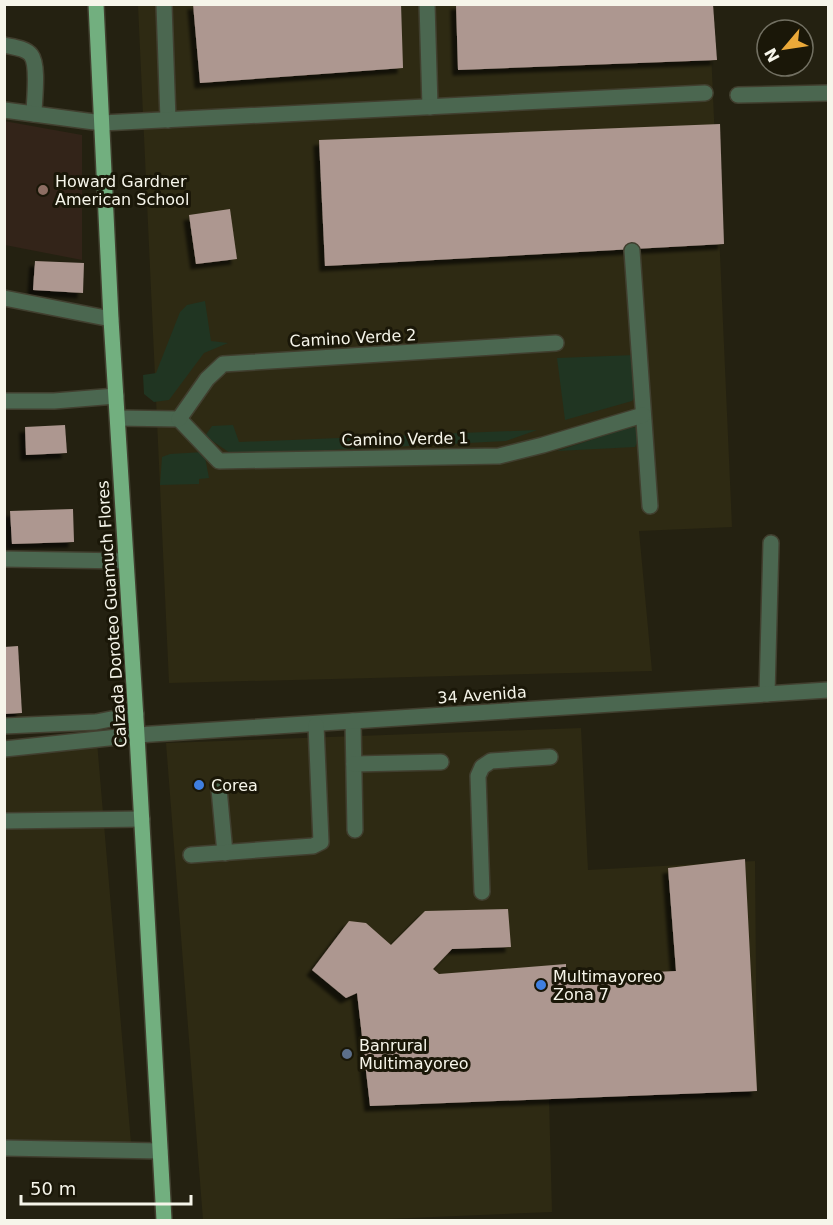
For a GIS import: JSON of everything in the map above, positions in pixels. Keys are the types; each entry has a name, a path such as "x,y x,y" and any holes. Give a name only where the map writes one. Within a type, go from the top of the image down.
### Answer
{"main road":[{"name":"Calzada Doroteo Guamuch Flores","path":"96,4 111,319 138,735 164,1221"}],"street":[{"path":"427,4 430,107"},
{"path":"164,5 168,120"},
{"path":"4,45 19,48 31,54 35,63 34,114"},
{"path":"4,110 102,123 705,93"},
{"path":"738,95 828,93"},
{"path":"632,251 650,506"},
{"path":"4,298 111,319"},
{"name":"Camino Verde 2","path":"179,419 207,378 223,364 556,343"},
{"path":"4,401 54,401 116,396"},
{"name":"Camino Verde 1","path":"179,419 219,461 499,456 644,415"},
{"path":"118,418 179,419"},
{"path":"766,694 771,543"},
{"path":"4,559 125,561"},
{"name":"34 Avenida","path":"4,749 138,735 828,690"},
{"path":"4,726 96,722 136,714"},
{"path":"354,721 355,830"},
{"path":"191,855 313,846 321,842 316,725"},
{"path":"482,892 478,776 482,767 491,761 550,757"},
{"path":"354,764 441,762"},
{"path":"219,789 225,853"},
{"path":"4,821 142,819"},
{"path":"4,1148 160,1151"}],"shaded area":[{"path":"138,5 709,5 732,527 639,531 652,671 169,683"},
{"name":"Howard Gardner American School","path":"4,121 82,135 82,260 5,245"},
{"path":"581,728 588,870 755,861 757,1091 549,1099 552,1212 363,1220 203,1220 166,743"},
{"path":"5,739 97,742 131,1143 5,1139"}],"green space":[{"path":"205,301 211,341 228,343 204,353 169,400 154,402 144,394 143,375 156,373 180,312 187,305"},
{"path":"635,355 639,391 632,401 565,420 557,358"},
{"path":"233,425 239,442 537,430 506,441 233,455 205,436 212,426"},
{"path":"637,427 641,435 635,447 557,451 627,428"},
{"path":"204,452 209,478 199,479 199,484 160,485 162,457 170,454"}],"building":[{"path":"193,4 401,4 403,68 200,83"},
{"path":"456,4 713,4 717,60 458,70"},
{"path":"720,124 724,244 325,266 319,140"},
{"path":"230,209 237,259 196,264 189,215"},
{"path":"35,261 84,263 83,293 33,290"},
{"path":"65,425 67,453 26,455 25,427"},
{"path":"73,509 74,542 12,544 10,511"},
{"path":"18,646 22,713 4,714 4,647"},
{"name":"Multimayoreo Zona 7","path":"745,859 757,1091 370,1106 357,993 346,998 312,970 349,921 366,923 391,945 425,911 508,909 511,947 452,949 433,969 439,974 566,964 566,976 676,971 668,868"}],"place":[{"name":"Howard Gardner American School","path":"43,190"},
{"name":"Corea","path":"199,785"},
{"name":"Multimayoreo Zona 7","path":"541,985"},
{"name":"Banrural Multimayoreo","path":"347,1054"}]}
